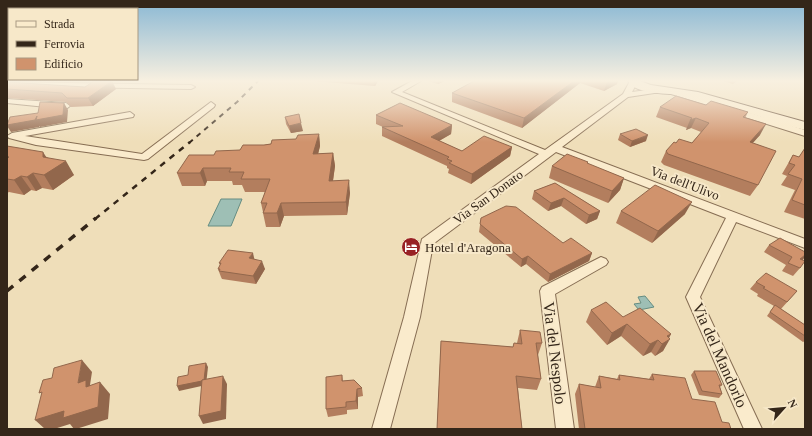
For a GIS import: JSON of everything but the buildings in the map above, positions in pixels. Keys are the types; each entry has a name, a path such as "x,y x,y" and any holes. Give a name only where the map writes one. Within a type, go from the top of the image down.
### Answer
{"main road":[{"path":"717,101 805,126"}],"street":[{"name":"Via dell'Ulivo","path":"421,101 805,244"},
{"name":"Via San Donato","path":"381,429 412,316 427,242 618,101"},
{"path":"711,101 805,133"},
{"path":"7,102 66,106"},
{"path":"10,137 144,158 211,105"},
{"path":"10,137 130,115"},
{"path":"24,148 36,142"},
{"name":"Via del Mandorlo","path":"733,217 694,297 753,429"},
{"name":"Via del Nespolo","path":"565,429 547,291 601,262"}],"water":[{"path":"221,199 242,199 231,226 208,226"},
{"path":"645,296 654,307 639,310 634,304 641,303 638,297"}],"railway":[{"path":"189,143 238,101"},
{"path":"95,219 190,142"},
{"path":"7,291 96,218"}],"place":[{"name":"Hotel d'Aragona","path":"411,247"}]}
